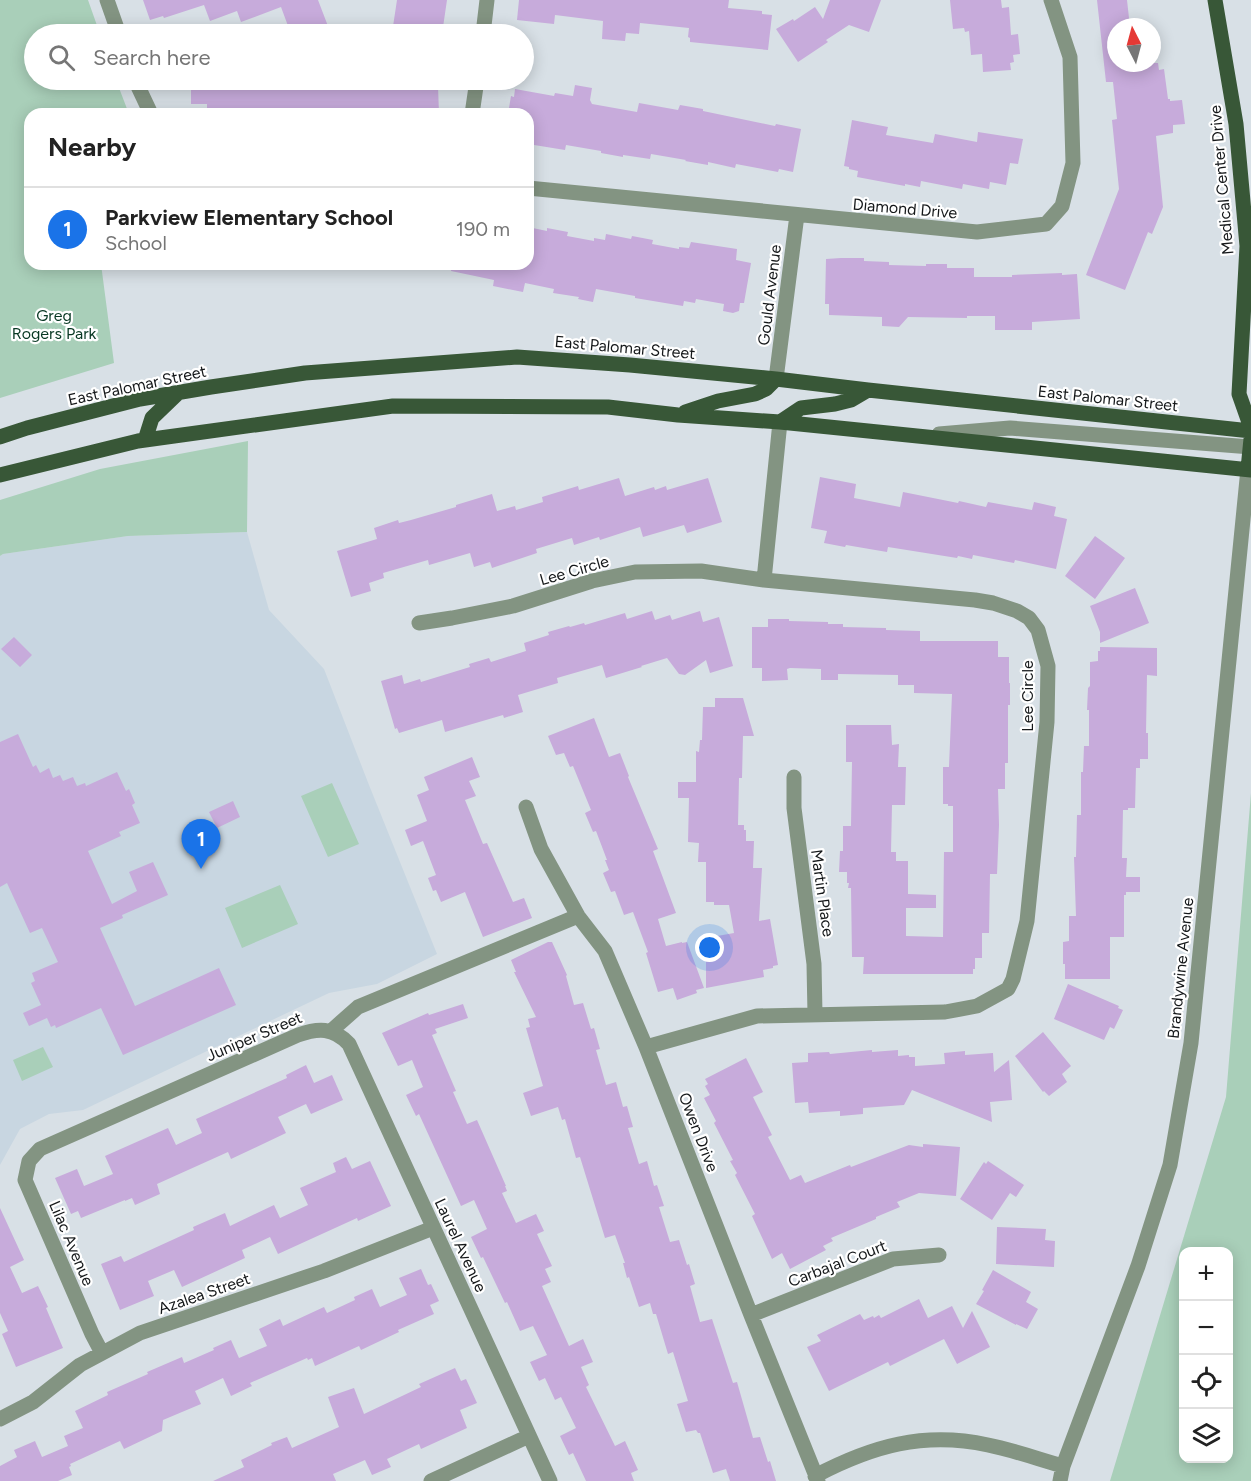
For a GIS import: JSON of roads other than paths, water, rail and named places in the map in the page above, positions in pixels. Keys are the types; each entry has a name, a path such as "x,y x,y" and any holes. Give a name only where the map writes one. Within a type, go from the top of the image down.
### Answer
{"main road":[{"name":"Medical Center Drive","path":"1215,0 1236,123 1247,246 1239,394 1251,438"},
{"name":"East Palomar Street","path":"0,437 129,402 305,373 517,357 630,364 776,379 1251,438"},
{"path":"678,415 718,401 755,394 766,389 776,379"},
{"path":"780,422 801,408 835,404 868,390"},
{"path":"145,440 152,418 178,393"},
{"path":"0,475 145,440 393,406 608,407 1249,469"},
{"name":"Brandywine Avenue","path":"1249,469 1251,438"}],"street":[{"path":"107,0 115,24"},
{"path":"484,24 487,0"},
{"name":"Diamond Drive","path":"534,189 977,232 1046,224 1062,206 1073,163 1070,57 1051,0"},
{"path":"140,90 148,108"},
{"path":"473,108 476,90"},
{"name":"Gould Avenue","path":"776,379 797,216"},
{"path":"764,580 780,422"},
{"path":"921,436 1010,428 1251,438"},
{"name":"Brandywine Avenue","path":"1061,1473 1138,1266 1170,1165 1191,1043 1249,469"},
{"name":"Lee Circle","path":"419,622 513,606 592,581 635,572 701,571 764,580 993,603 1017,611 1029,618 1038,630 1048,666 1047,722 1027,921 1013,979 1008,989 977,1006 945,1012 757,1016 646,1047"},
{"name":"Martin Place","path":"794,777 794,808 814,964 815,1014"},
{"name":"Owen Drive","path":"526,807 541,849 578,916 605,951 646,1047 817,1478"},
{"path":"331,1031 358,1006 578,916"},
{"name":"Juniper Street","path":"40,1149 298,1035 313,1030 331,1031"},
{"name":"Laurel Avenue","path":"331,1031 341,1035 349,1044 550,1481"},
{"name":"Lilac Avenue","path":"40,1149 29,1161 25,1180 102,1353"},
{"name":"Azalea Street","path":"0,1419 33,1402 80,1365 140,1333 324,1271 433,1228"},
{"name":"Carbajal Court","path":"751,1315 893,1259 939,1255"},
{"path":"431,1481 529,1436"},
{"path":"817,1478 841,1462 871,1451 902,1443 934,1440 985,1444 1061,1473"}],"place":[{"name":"Parkview Elementary School","path":"201,869"}],"park label":[{"name":"Greg Rogers Park","path":"54,324"}]}
